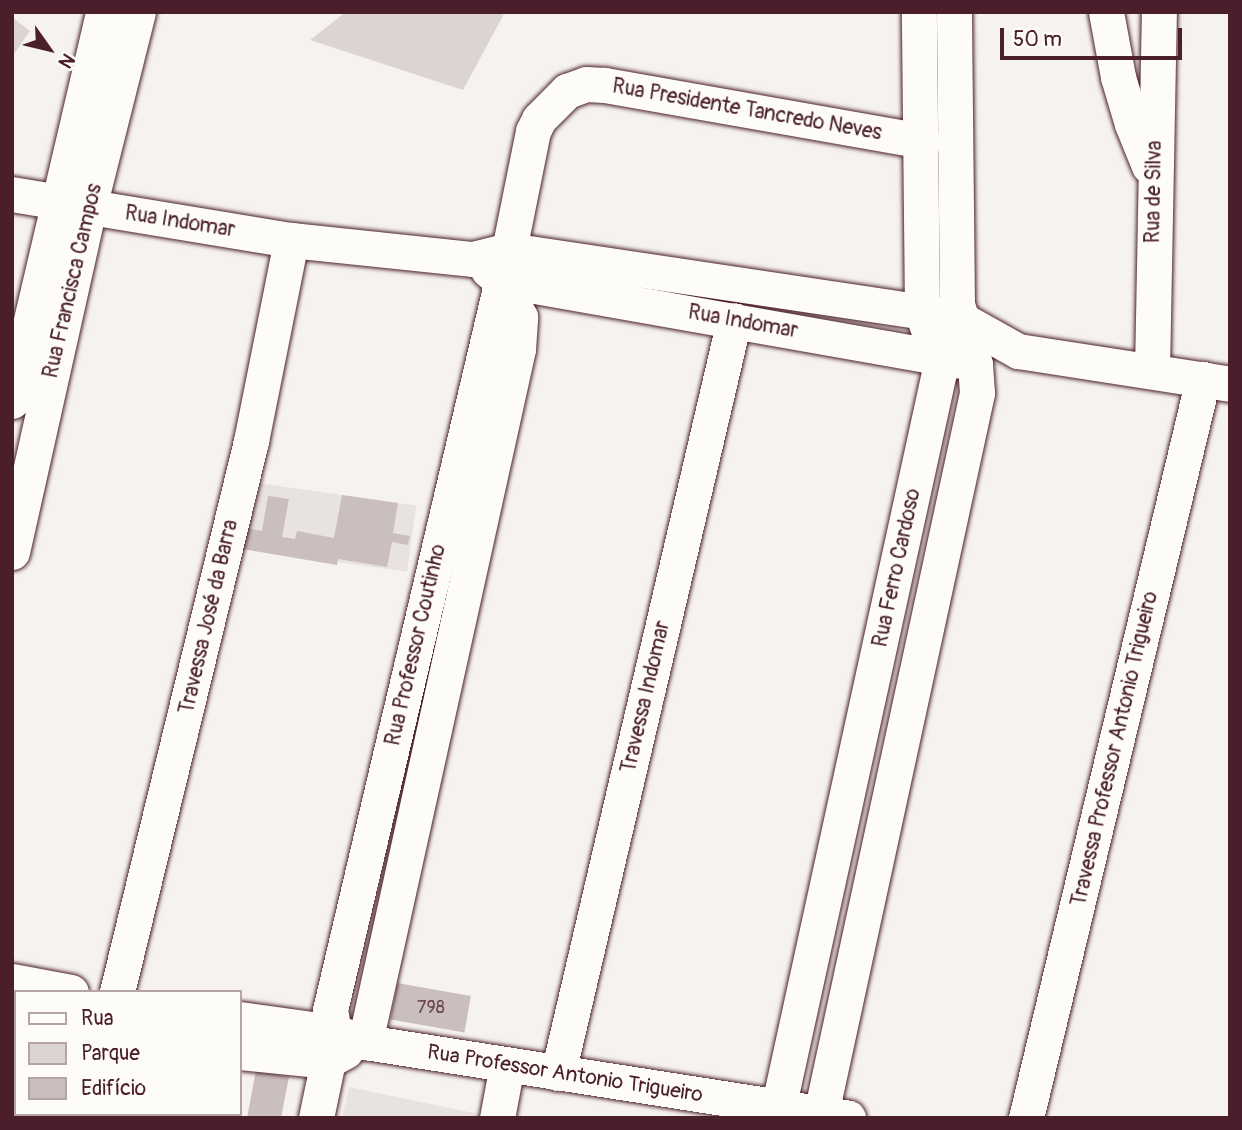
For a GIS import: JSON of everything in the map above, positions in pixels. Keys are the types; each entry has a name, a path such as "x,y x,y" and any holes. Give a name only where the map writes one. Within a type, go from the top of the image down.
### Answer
{"street":[{"name":"Rua Francisca Campos","path":"12,552 73,204 103,12"},
{"name":"Rua Francisca Campos","path":"12,401 73,204 138,12"},
{"name":"Rua Ferro Cardoso","path":"777,1113 935,393 937,356 922,312 923,141 919,12"},
{"name":"Rua Ferro Cardoso","path":"830,1116 940,563 977,393 975,364 959,318 954,12"},
{"path":"1105,12 1129,112 1154,175"},
{"name":"Rua de Silva","path":"1152,371 1159,12"},
{"name":"Rua Presidente Tancredo Neves","path":"505,265 533,131 557,98 586,84 605,85 923,141"},
{"name":"Rua Indomar","path":"12,194 291,240 473,259 734,320 975,364 1018,351"},
{"name":"Travessa José da Barra","path":"117,990 251,441 291,240"},
{"name":"Rua Indomar","path":"505,265 959,318 1018,351 1216,382"},
{"path":"330,1039 518,349 520,317 505,265"},
{"name":"Rua Professor Coutinho","path":"316,1118 330,1039 505,265"},
{"name":"Travessa Indomar","path":"558,1073 734,320"},
{"name":"Travessa Professor Antonio Trigueiro","path":"1026,1118 1216,382"},
{"path":"919,467 959,475"},
{"path":"899,557 940,563"},
{"path":"12,981 60,990"},
{"name":"Rua Professor Antonio Trigueiro","path":"242,1019 330,1039 558,1073 777,1113 830,1116"},
{"name":"Rua Professor Coutinho","path":"294,1118 330,1039"},
{"name":"Rua Professor Antonio Trigueiro","path":"242,1052 330,1039"},
{"path":"496,1118 507,1065"}],"shaded area":[{"path":"250,482 416,505 407,572 241,548"},
{"path":"349,1087 498,1118 342,1118"}],"green space":[{"path":"346,12 505,12 463,90 310,40"},
{"path":"12,17 30,31 12,57"}],"building":[{"path":"342,495 398,503 393,533 410,536 408,545 392,542 387,567 338,559 337,565 242,549 246,528 262,531 268,496 289,499 282,537 295,539 297,531 334,538"},
{"path":"397,983 471,996 464,1032 391,1019"},
{"path":"256,1070 289,1077 281,1118 247,1118"}]}
